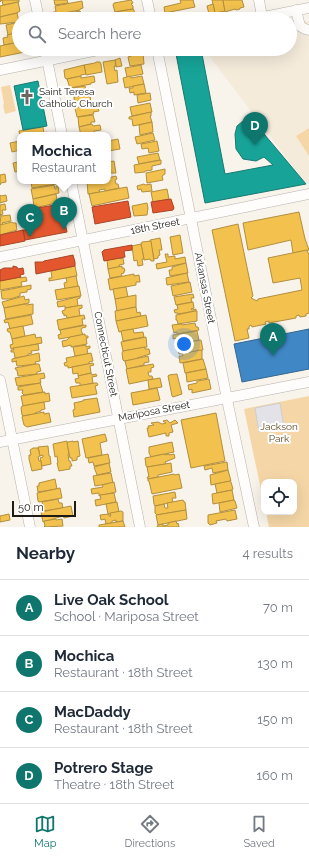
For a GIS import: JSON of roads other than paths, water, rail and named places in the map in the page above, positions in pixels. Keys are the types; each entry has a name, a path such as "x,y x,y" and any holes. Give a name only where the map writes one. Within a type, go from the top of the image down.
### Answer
{"street":[{"path":"35,0 38,12"},
{"path":"147,0 150,12"},
{"path":"258,12 259,0"},
{"path":"286,12 309,8"},
{"path":"297,14 300,26 309,30"},
{"path":"46,56 61,132"},
{"path":"0,70 68,56"},
{"name":"Arkansas Street","path":"158,56 226,398 254,527"},
{"name":"Connecticut Street","path":"72,184 140,527"},
{"name":"18th Street","path":"0,257 309,194"},
{"path":"0,380 30,527"},
{"name":"Mariposa Street","path":"0,442 309,382"}],"place":[{"name":"Saint Teresa Catholic Church","path":"27,97"},
{"name":"Potrero Stage","path":"255,145"},
{"name":"Mochica","path":"64,230"},
{"name":"MacDaddy","path":"30,237"},
{"name":"Live Oak School","path":"273,356"}],"park label":[{"name":"Jackson Park","path":"279,432"}]}
